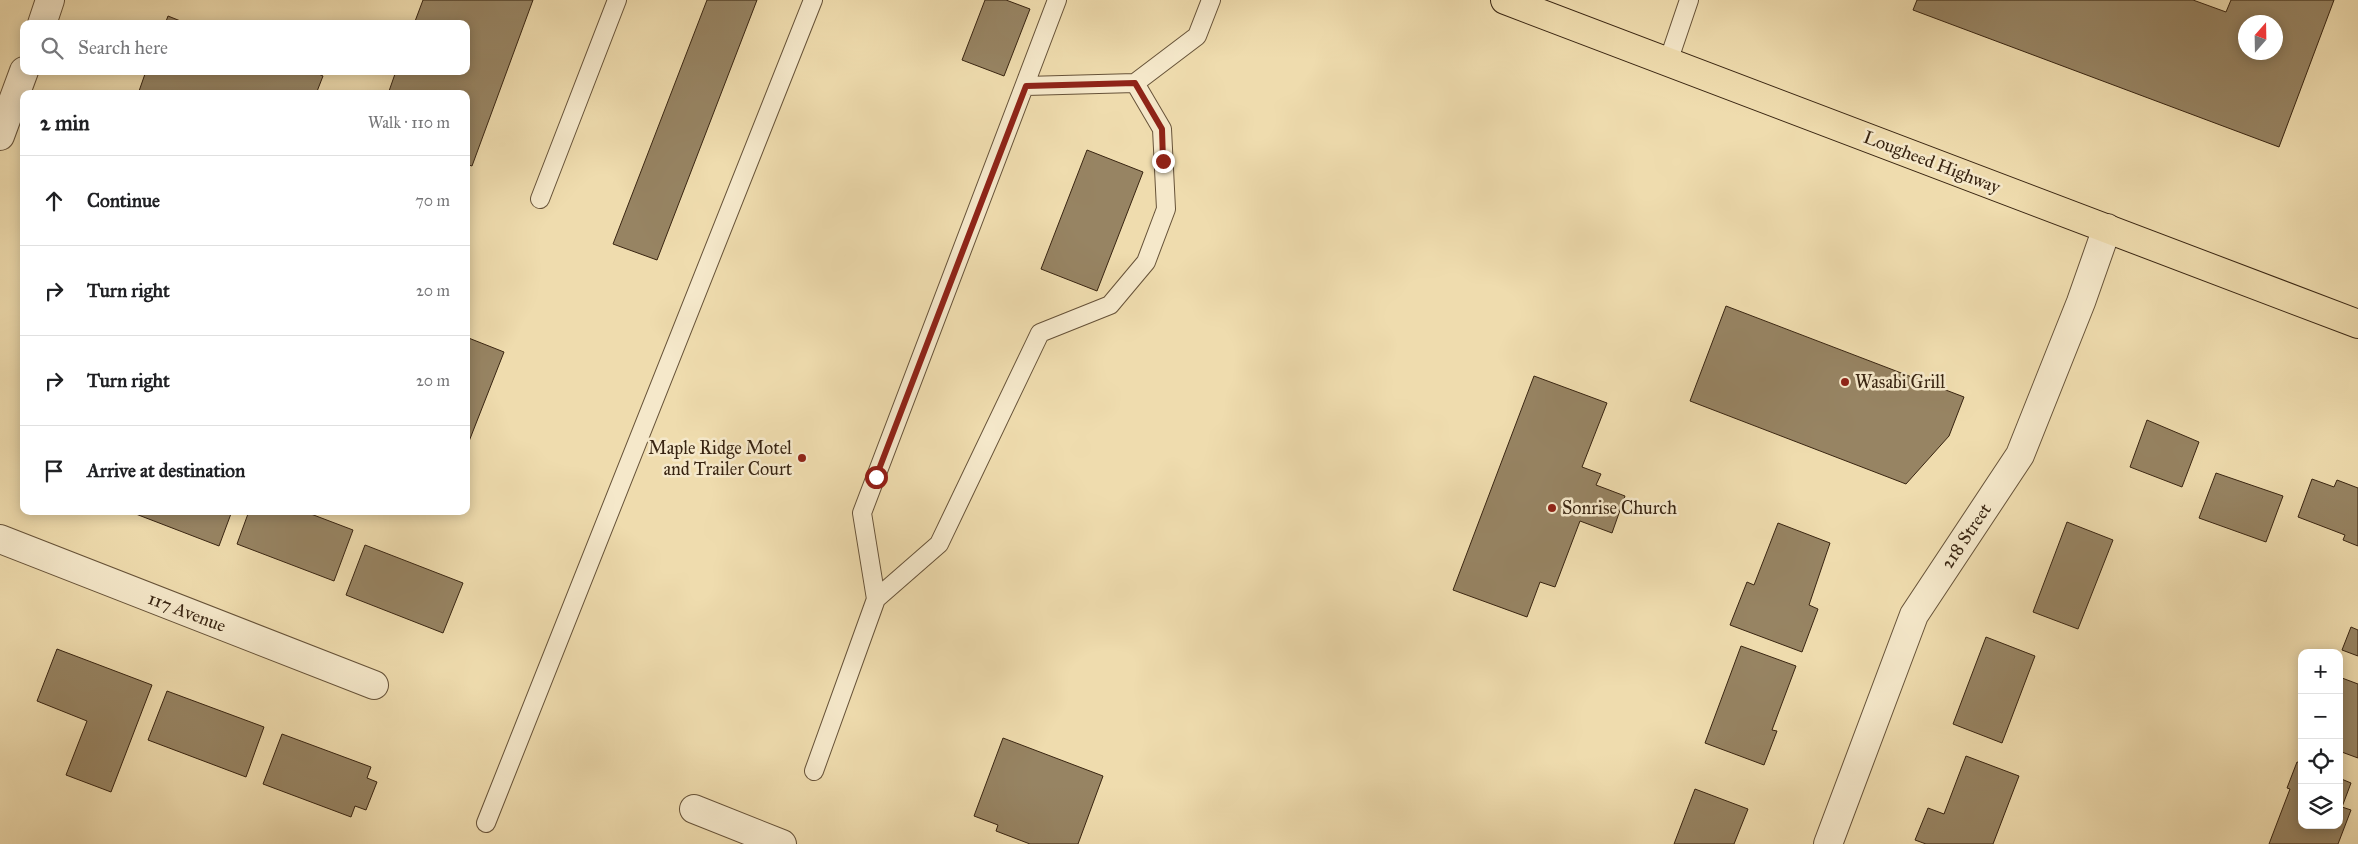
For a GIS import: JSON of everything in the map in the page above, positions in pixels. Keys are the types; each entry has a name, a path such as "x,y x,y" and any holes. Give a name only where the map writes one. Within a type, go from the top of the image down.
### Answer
{"highway":[{"name":"Lougheed Highway","path":"1505,0 2358,324"}],"street":[{"path":"0,136 23,75"},
{"name":"218 Street","path":"1828,844 1914,614 2020,455 2081,302 2107,228"},
{"name":"117 Avenue","path":"0,539 374,685"},
{"path":"694,808 782,844"}],"lane":[{"path":"540,199 617,0"},
{"path":"486,823 813,0"},
{"path":"876,599 862,513 1026,86 1057,0"},
{"path":"1026,86 1135,83 1197,36 1211,0"},
{"path":"1668,62 1689,0"},
{"path":"814,771 876,599 939,544 1040,333 1110,305 1146,262 1166,209 1162,129 1135,83"}],"building":[{"path":"423,0 533,0 472,166 470,165 470,90 389,90 395,75 470,75 470,20 416,20"},
{"path":"707,0 757,0 657,260 613,244"},
{"path":"985,0 1006,0 1030,9 1004,76 962,60"},
{"path":"1917,0 2193,0 2226,12 2231,0 2334,0 2279,147 1913,10"},
{"path":"168,16 178,20 166,20"},
{"path":"145,75 323,76 318,90 139,90"},
{"path":"1087,150 1143,172 1097,291 1041,269"},
{"path":"1726,306 1964,397 1949,436 1906,484 1690,401"},
{"path":"470,339 504,352 470,439"},
{"name":"Sonrise Church","path":"1534,376 1607,403 1582,467 1601,474 1596,485 1625,496 1612,533 1580,521 1555,587 1540,582 1527,617 1453,590"},
{"path":"2147,420 2199,442 2182,487 2130,467"},
{"path":"2216,473 2283,496 2266,542 2199,518"},
{"path":"2312,479 2334,487 2337,480 2358,488 2358,546 2343,540 2345,535 2298,517"},
{"path":"138,515 231,515 219,546"},
{"path":"248,515 314,515 353,530 334,581 237,544"},
{"path":"2067,522 2113,540 2078,629 2033,612"},
{"path":"1778,523 1830,543 1809,605 1818,609 1802,652 1730,625 1747,582 1754,585"},
{"path":"365,545 463,583 443,633 346,595"},
{"path":"2351,627 2358,630 2358,656 2342,649"},
{"path":"1986,637 2035,656 2002,743 1953,724"},
{"path":"1741,646 1796,666 1772,730 1777,731 1764,765 1705,743"},
{"path":"57,649 152,685 111,792 66,775 87,721 37,701"},
{"path":"2343,678 2358,684 2358,758 2343,752"},
{"path":"167,691 264,727 246,777 148,740"},
{"path":"282,734 371,767 367,778 377,782 366,810 355,806 351,817 263,784"},
{"path":"1003,738 1103,776 1078,844 1030,844 996,831 998,825 974,816"},
{"path":"1966,756 2019,776 1993,844 1926,844 1915,840 1928,808 1944,814"},
{"path":"2298,762 2298,829 2343,829 2343,807 2351,810 2338,844 2269,844 2290,789 2287,788"},
{"path":"2343,780 2351,783 2343,804"},
{"path":"1695,789 1748,809 1734,844 1674,844"}],"place":[{"name":"Wasabi Grill","path":"1845,382"},
{"name":"Maple Ridge Motel and Trailer Court","path":"802,458"},
{"name":"Sonrise Church","path":"1552,508"}],"route":[{"path":"876,477 1026,86 1135,83 1162,129 1163,161"}]}
